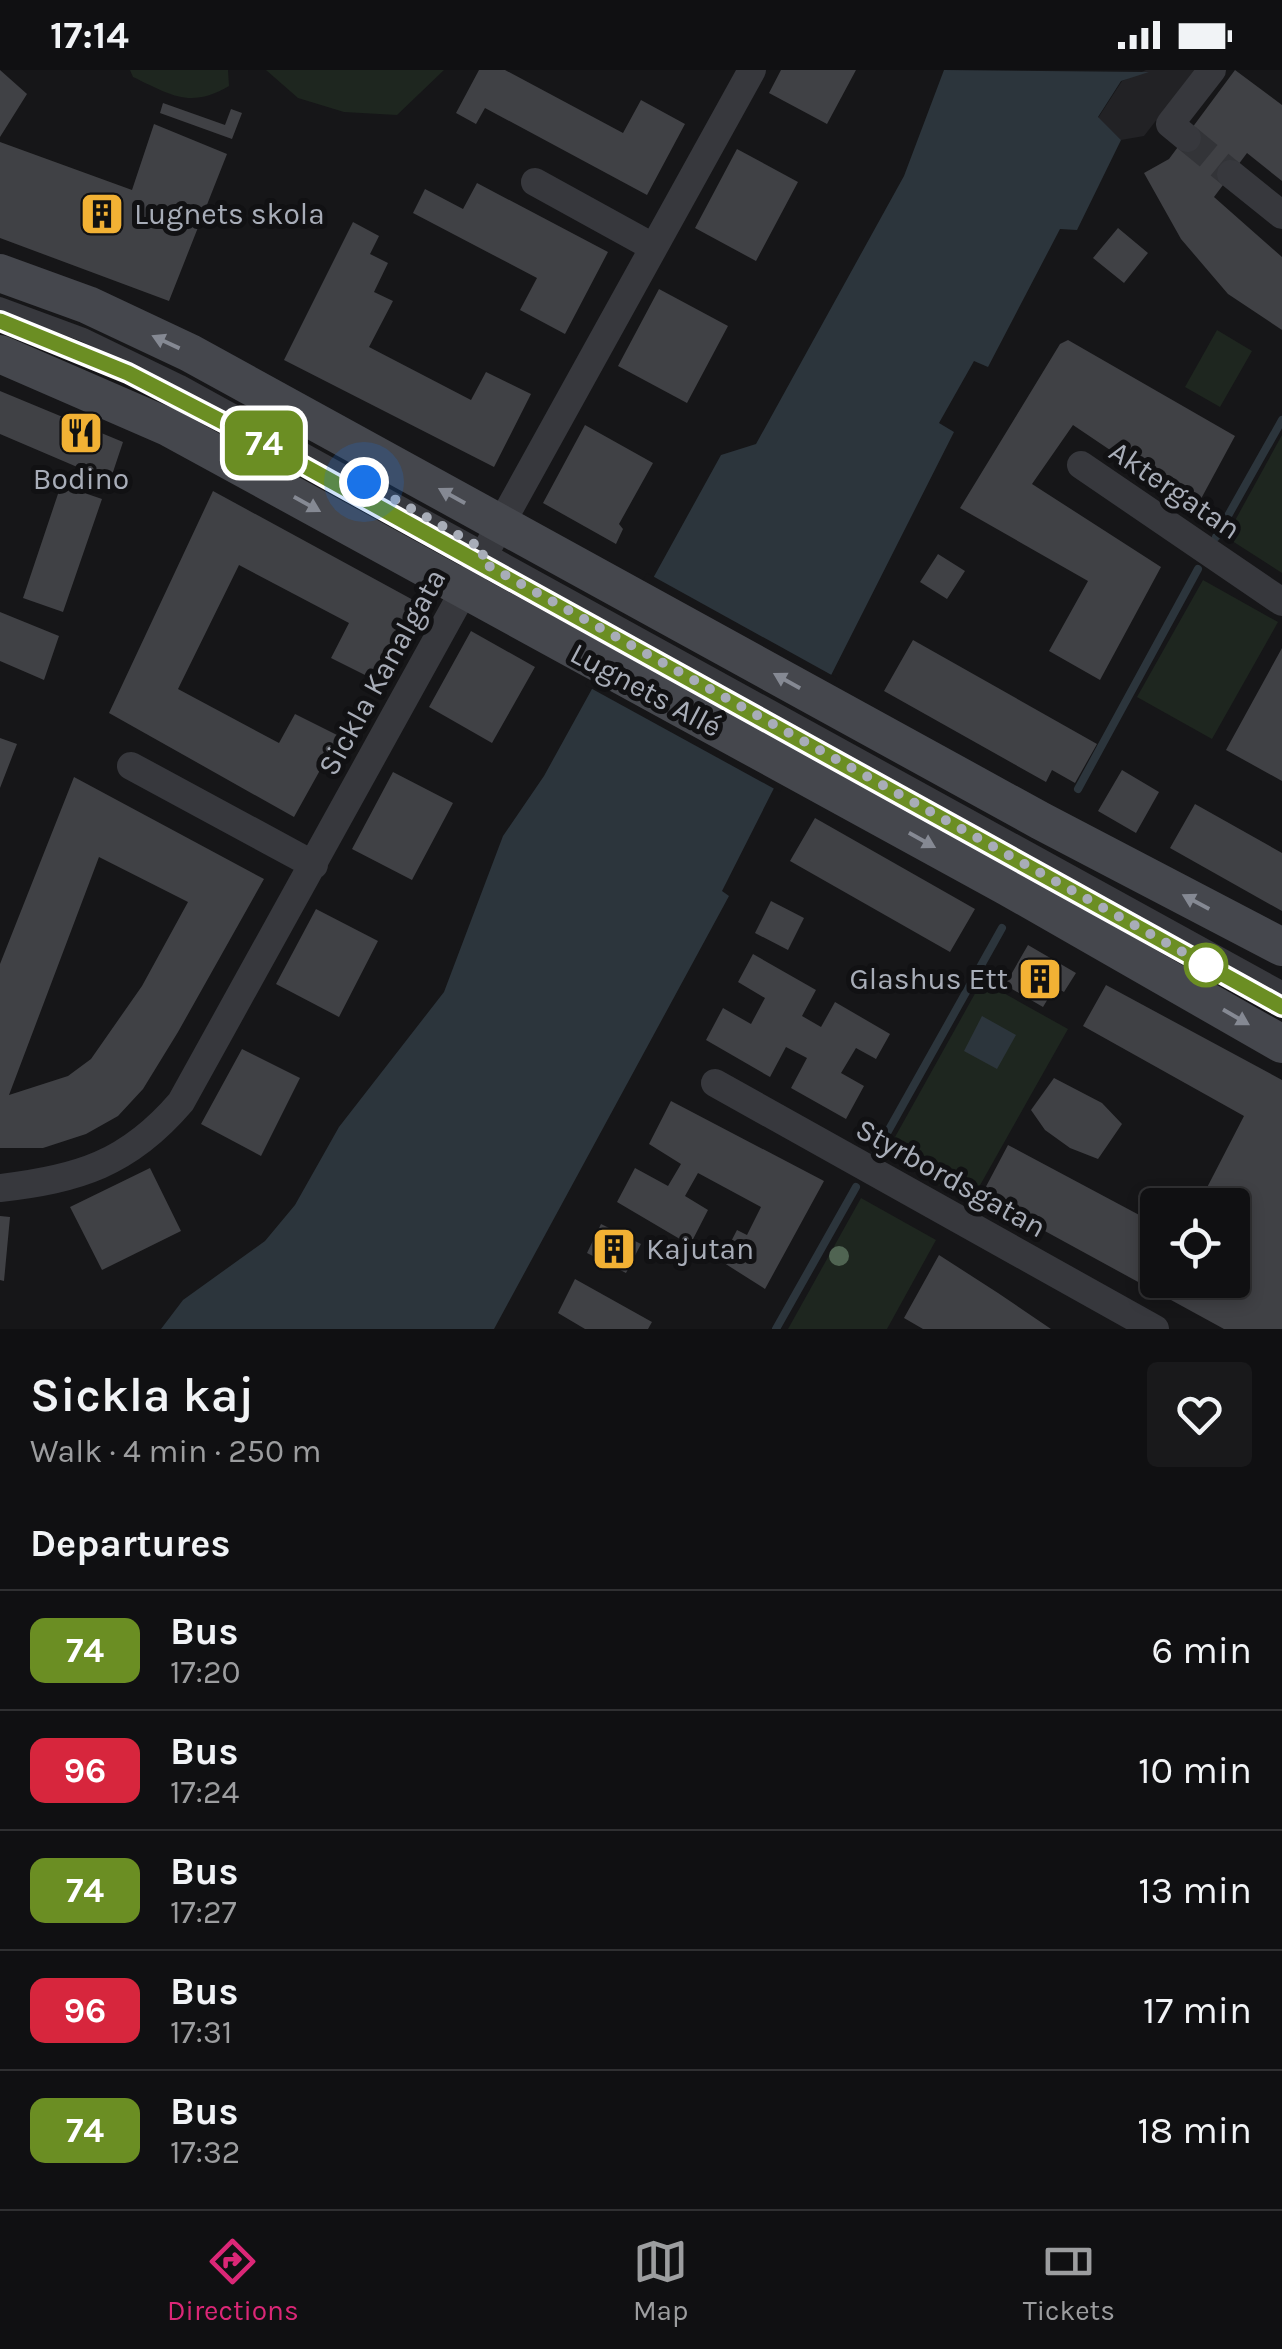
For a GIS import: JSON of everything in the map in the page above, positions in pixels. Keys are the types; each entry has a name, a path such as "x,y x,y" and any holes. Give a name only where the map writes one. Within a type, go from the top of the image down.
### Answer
{"street":[{"name":"Sickla Kanalgata","path":"0,1188 48,1183 124,1156 156,1132 181,1102 752,70"},
{"path":"1187,138 1170,124 1212,70"},
{"path":"1230,174 1282,215"},
{"path":"535,182 653,247"},
{"name":"Lugnets Allé","path":"0,274 88,305 190,353 482,556 855,761 1282,1044"},
{"name":"Lugnets Allé","path":"0,354 482,556 855,761 1282,947"},
{"name":"Aktergatan","path":"1081,466 1282,602"},
{"path":"131,766 314,865"},
{"name":"Styrbordsgatan","path":"715,1083 1154,1329"}],"lane":[{"path":"0,304 136,358 482,556"},
{"path":"0,321 144,381 482,556"},
{"path":"855,761 1282,988"},
{"path":"855,761 1282,1007"}],"shaded area":[{"path":"130,70 228,70 229,86 203,97 181,97 133,77"},
{"path":"266,70 444,70 397,115 344,112 298,98"},
{"path":"944,70 1149,72 1121,81 1098,117 1121,140 1077,230 1060,229 988,367 974,361 939,423 954,432 722,891 729,896 494,1329 161,1329 183,1300 265,1241 295,1205 339,1127 444,992 503,836 544,776 721,455 756,444 904,176"},
{"path":"1146,70 1195,70 1144,136 1121,140 1098,118 1122,81"},
{"path":"1217,330 1252,351 1220,407 1185,387"},
{"path":"1282,435 1282,573 1226,537"},
{"path":"1203,580 1278,622 1212,739 1137,697"},
{"path":"982,981 1068,1029 970,1203 885,1155"},
{"path":"982,1016 1016,1035 997,1069 964,1051"},
{"path":"861,1198 936,1240 887,1329 788,1329"}],"pier":[{"path":"647,573 837,678 780,792 585,685"}],"building":[{"path":"0,70 27,94 0,137"},
{"path":"479,70 505,70 623,133 641,100 685,124 647,195 485,108 476,124 456,113"},
{"path":"781,70 856,70 827,124 769,93"},
{"path":"1235,70 1282,105 1282,181 1247,153 1214,197 1282,257 1282,330 1228,294 1181,239 1144,173 1169,159"},
{"path":"163,103 225,125 231,109 242,113 232,139 160,113"},
{"name":"Lugnets skola","path":"154,124 227,154 169,301 0,238 0,142 132,190"},
{"path":"737,149 798,182 756,261 695,228"},
{"path":"477,183 608,252 565,334 520,310 537,278 413,213 425,189 463,209"},
{"path":"353,222 379,236 370,254 388,263 374,292 393,301 369,347 471,400 486,372 531,394 494,467 284,360"},
{"path":"1118,228 1148,253 1124,283 1093,258"},
{"path":"659,289 728,326 687,403 618,366"},
{"path":"1068,340 1235,436 1196,508 1073,425 1032,484 1161,567 1100,680 1049,651 1088,581 960,508 1060,344"},
{"path":"0,391 123,442 110,481 0,434"},
{"path":"585,425 653,463 619,524 623,529 616,544 543,503"},
{"path":"61,485 102,499 63,612 23,598"},
{"path":"213,491 415,601 373,679 331,658 349,623 239,565 178,689 279,743 295,714 339,736 294,817 109,713"},
{"path":"938,554 965,571 947,599 920,582"},
{"path":"0,612 59,636 44,680 0,661"},
{"path":"471,631 535,667 492,743 429,707"},
{"path":"913,640 1097,744 1075,783 1052,770 1046,782 884,691"},
{"path":"1282,648 1282,781 1226,750"},
{"path":"0,738 17,744 0,788"},
{"path":"1122,770 1159,792 1136,833 1098,811"},
{"path":"393,772 453,803 412,880 352,849"},
{"path":"74,777 264,879 143,1089 118,1116 86,1134 43,1148 0,1148 0,964","holes":["99,857 188,902 142,986 91,1059 68,1076 9,1095"]},
{"path":"1195,804 1282,853 1282,911 1170,848"},
{"path":"815,818 975,909 950,952 790,861"},
{"path":"771,901 804,918 788,950 755,933"},
{"path":"316,909 378,941 339,1017 276,984"},
{"name":"Glashus Ett","path":"1028,945 1076,973 1064,992 1055,987 1043,1007 1005,985"},
{"path":"753,954 816,990 802,1016 821,1027 835,1002 890,1034 876,1059 856,1048 841,1073 864,1086 846,1119 791,1088 807,1058 786,1047 770,1077 706,1040 723,1008 751,1024 765,998 738,982"},
{"path":"1106,985 1282,1080 1282,1329 1224,1329 1167,1298 1250,1298 1250,1188 1207,1188 1244,1116 1083,1026"},
{"path":"242,1049 300,1078 261,1156 201,1124"},
{"path":"1054,1078 1102,1103 1122,1124 1098,1159 1070,1148 1045,1130 1031,1110"},
{"path":"671,1101 824,1181 765,1289 721,1261 737,1230 747,1235 761,1207 698,1173 685,1196 708,1210 690,1245 617,1202 635,1168 668,1186 681,1164 649,1144"},
{"path":"1008,1145 1140,1215 1140,1283 981,1196"},
{"path":"150,1168 181,1231 102,1270 70,1207"},
{"path":"0,1216 10,1217 4,1281 0,1280"},
{"name":"Kajutan","path":"601,1224 641,1244 626,1273 587,1253"},
{"path":"939,1255 1051,1329 923,1329 904,1318"},
{"path":"575,1279 652,1322 648,1329 585,1329 558,1313"}],"waterway":[{"path":"1216,537 1282,420"},
{"path":"1078,789 1198,569"},
{"path":"873,1158 1002,928"},
{"path":"776,1329 856,1187"}],"tunnel":[{"path":"1187,138 1231,174"}],"bus line":[{"name":"74","path":"0,321 128,373 250,436 1282,1007"}],"place":[{"name":"Lugnets skola","path":"102,214"},
{"name":"Bodino","path":"81,433"},
{"name":"Glashus Ett","path":"1040,979"},
{"name":"Kajutan","path":"614,1249"}],"route":[{"path":"364,482 485,550 480,561 1215,970 1206,965"}]}
